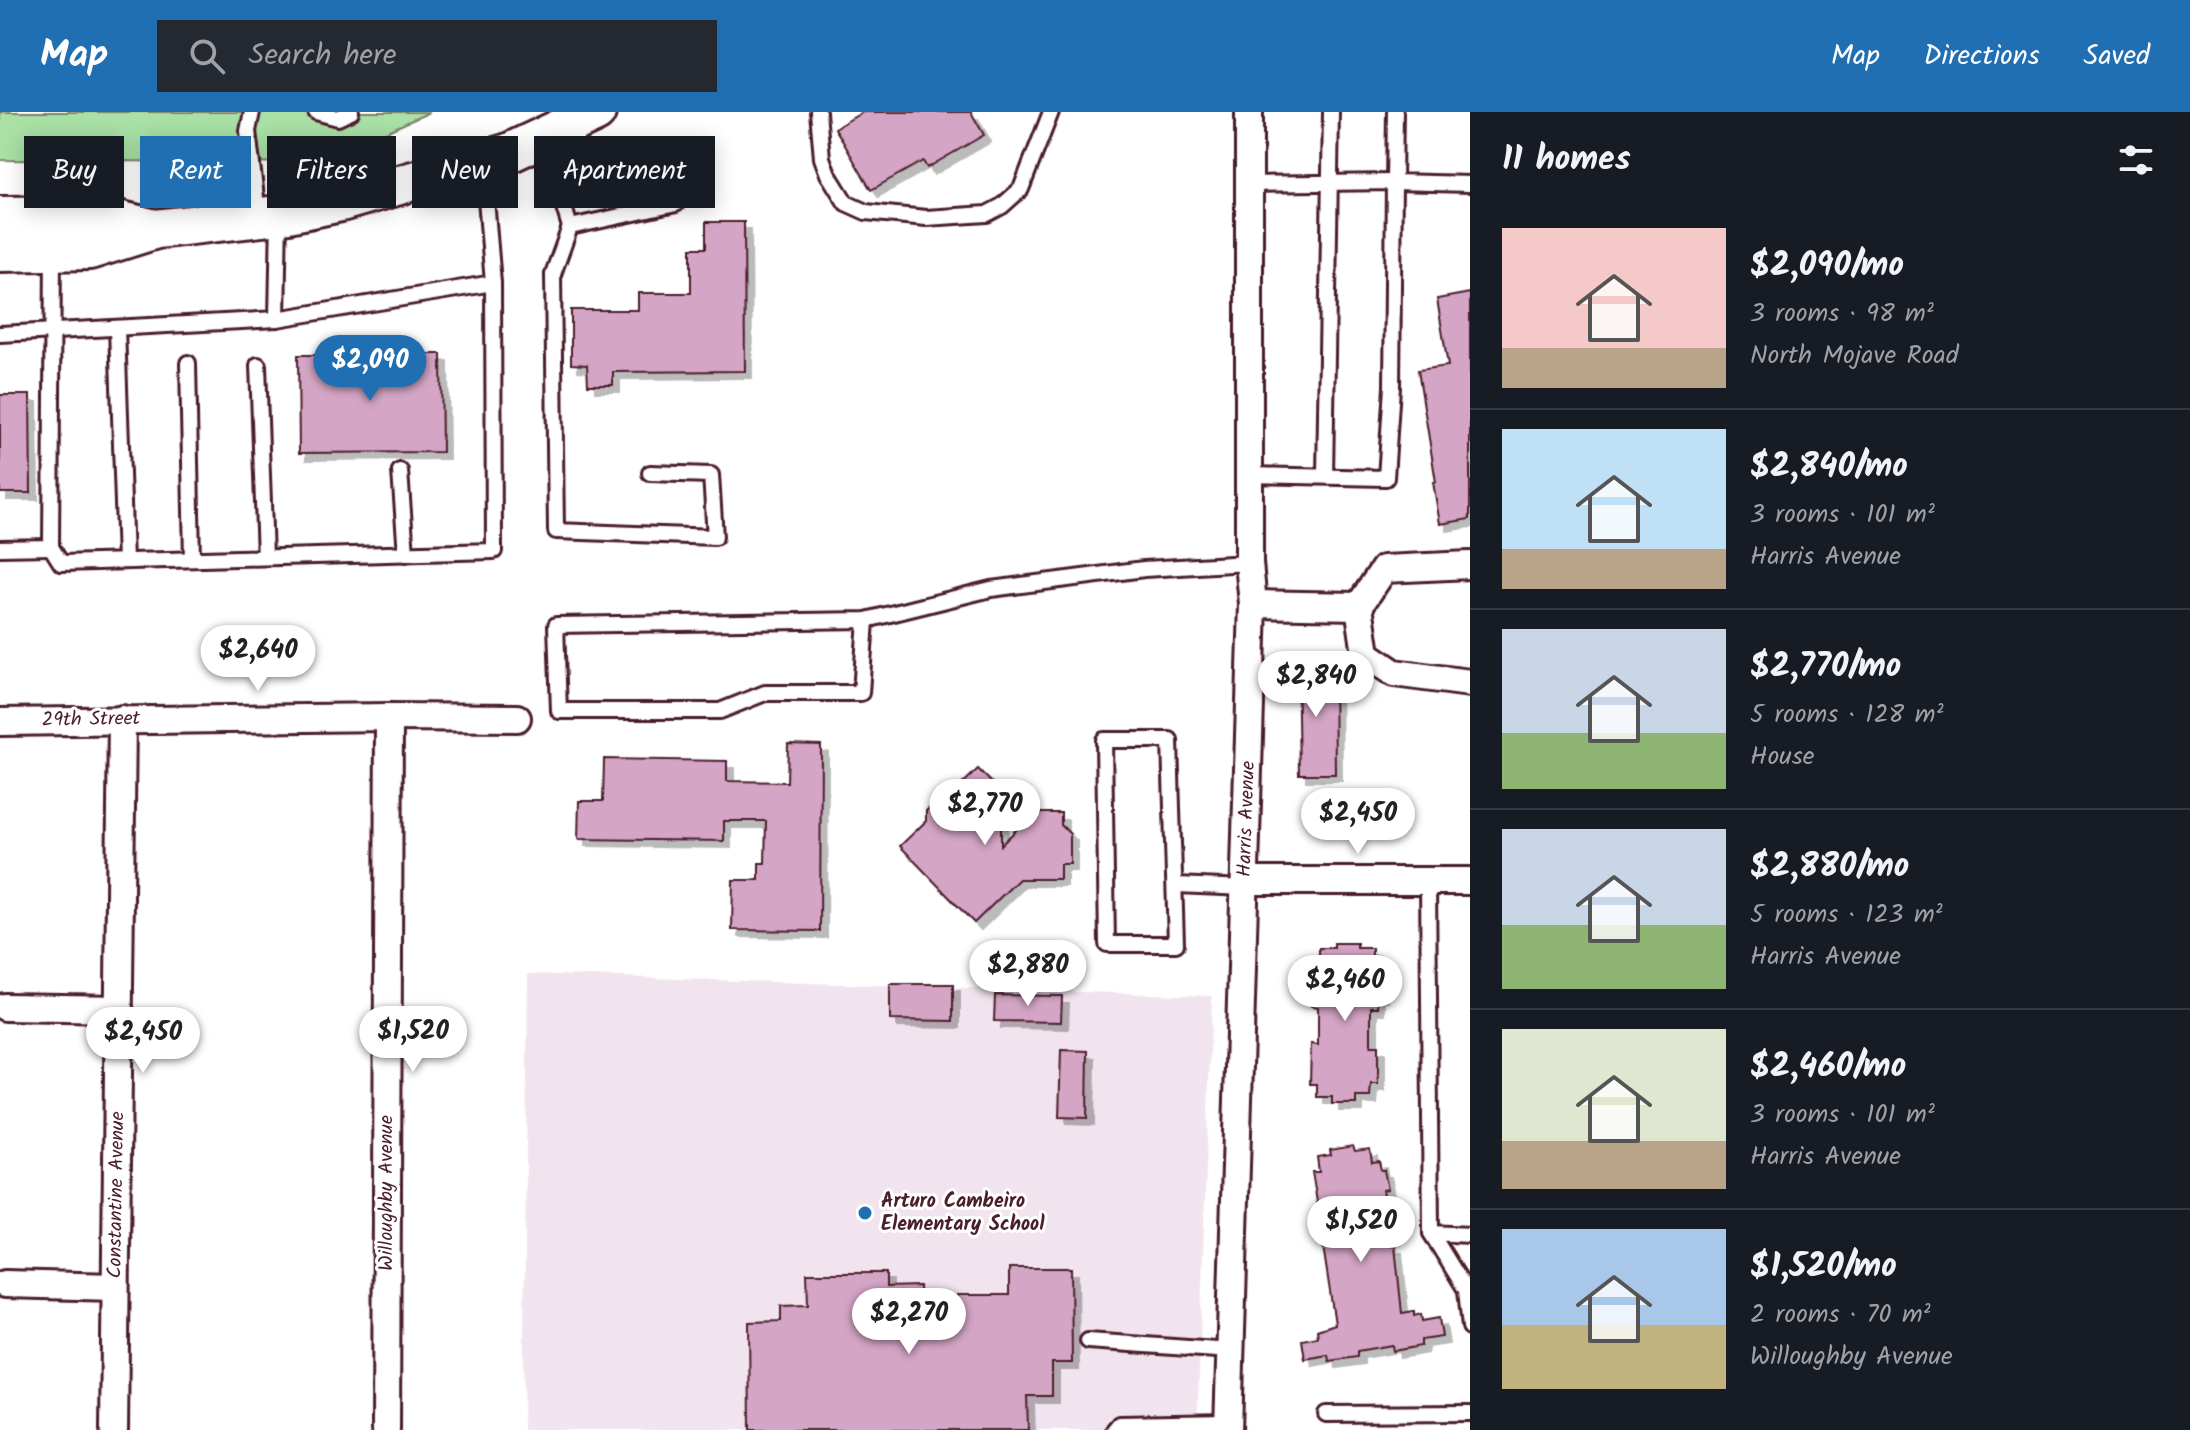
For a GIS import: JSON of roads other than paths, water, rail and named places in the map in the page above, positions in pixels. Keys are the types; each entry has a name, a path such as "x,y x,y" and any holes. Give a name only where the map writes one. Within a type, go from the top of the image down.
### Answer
{"street":[{"path":"547,136 596,112"},
{"name":"Harris Avenue","path":"1228,1426 1253,604 1249,563 1249,112"},
{"path":"0,252 89,250 156,229 268,216 355,199 412,182"},
{"path":"0,216 96,215 156,229"},
{"path":"1470,565 1384,569 1359,606 1366,654 1394,673 1470,683"},
{"path":"1253,604 1359,606"},
{"name":"Willoughby Avenue","path":"386,1430 389,717"},
{"name":"29th Street","path":"0,722 517,718"},
{"name":"Constantine Avenue","path":"114,1430 122,719"},
{"path":"1246,884 1470,881"},
{"path":"5,1007 119,1009"},
{"path":"5,1284 115,1287"}],"lane":[{"path":"252,112 248,131 268,216 277,319"},
{"path":"316,112 338,118 351,112"},
{"path":"818,112 822,158 846,203 866,212 926,218 987,214 1002,206 1021,189 1051,112"},
{"path":"1325,476 1331,112"},
{"path":"1250,475 1386,478 1392,387 1395,112"},
{"path":"1249,184 1470,184"},
{"path":"53,251 51,547 61,563 494,551 493,283 487,208"},
{"path":"564,208 570,227 553,274 556,531 715,537 711,475 650,473"},
{"path":"570,227 658,208"},
{"path":"0,334 277,319 493,283"},
{"path":"117,328 125,561"},
{"path":"188,363 192,559"},
{"path":"258,365 265,557"},
{"path":"400,471 406,554"},
{"path":"0,548 51,547"},
{"path":"866,620 861,693 765,693 720,711 559,711 556,625 866,620 991,589 1144,569 1249,563"},
{"path":"1104,740 1170,740 1176,885 1176,944 1107,944 1104,740"},
{"path":"1428,881 1431,1233 1466,1290 1470,1327"},
{"path":"1176,885 1246,884"},
{"path":"1431,1233 1470,1235"},
{"path":"1088,1341 1231,1351"},
{"path":"1326,1414 1470,1413"},
{"path":"1114,1430 1119,1424 1228,1426"}],"place":[{"name":"Arturo Cambeiro Elementary School","path":"865,1213"}]}
